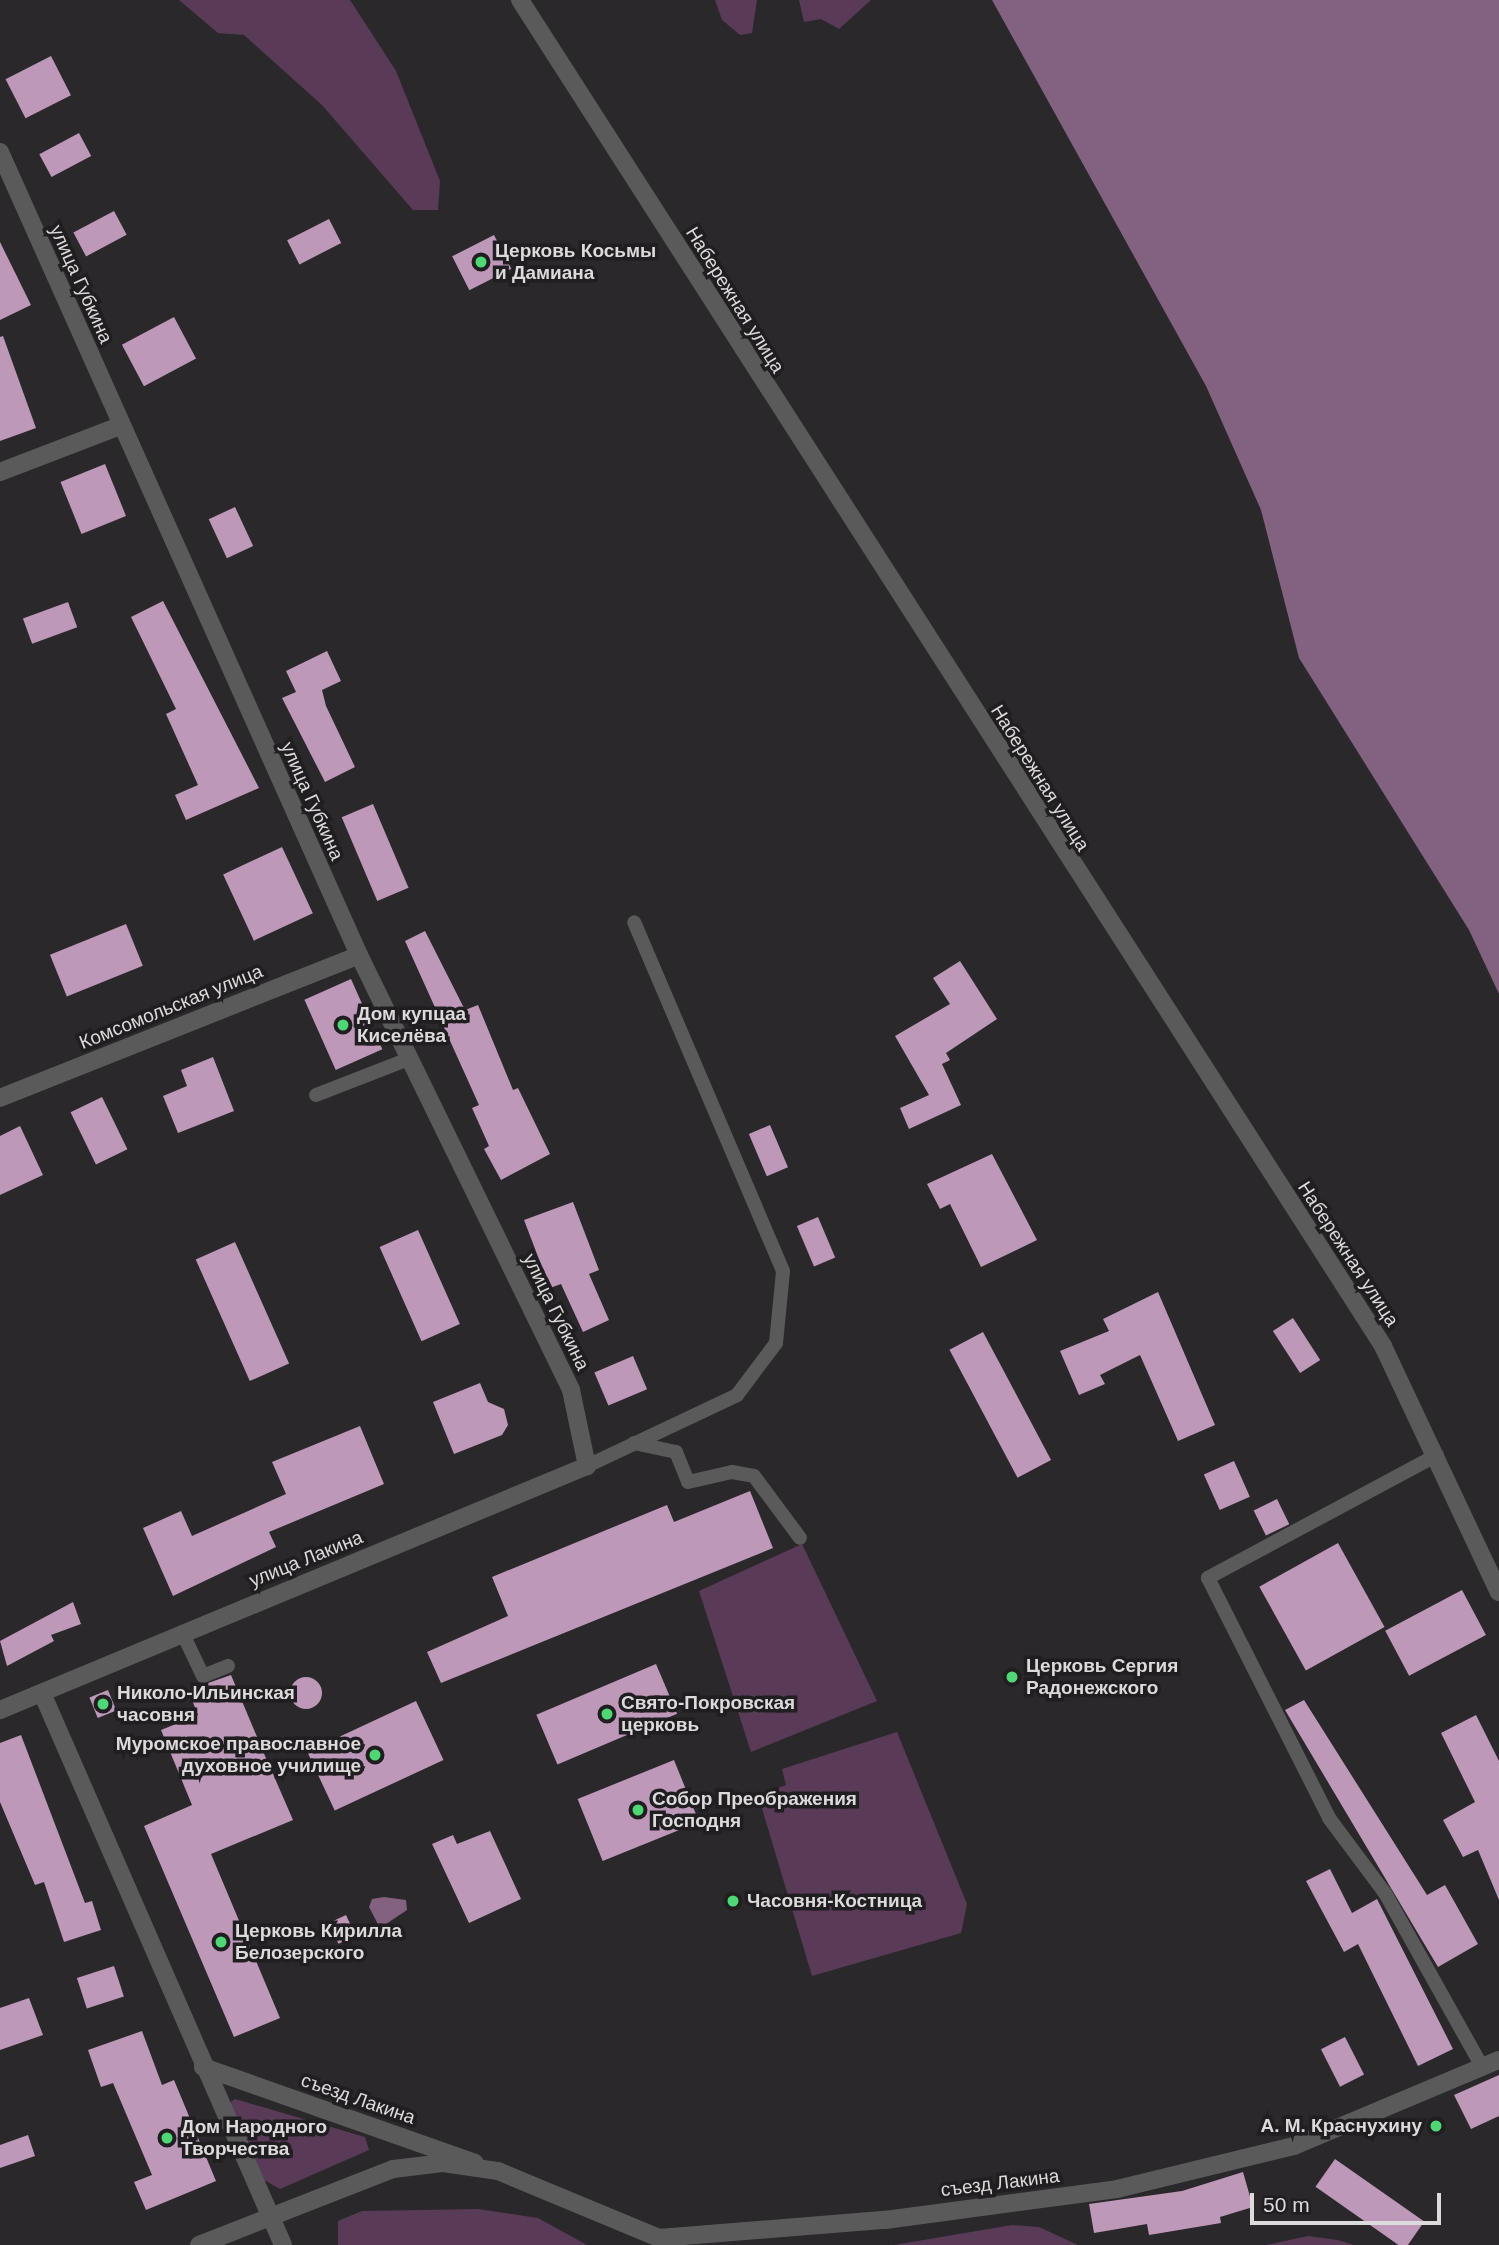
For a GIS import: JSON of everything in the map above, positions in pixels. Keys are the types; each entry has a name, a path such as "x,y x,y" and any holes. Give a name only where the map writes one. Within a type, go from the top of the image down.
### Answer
{"street":[{"name":"Набережная улица","path":"520,0 1383,1346 1437,1455 1499,1592"},
{"name":"улица Губкина","path":"0,152 120,426 359,955 571,1390 587,1465"},
{"path":"0,472 120,426"},
{"name":"Комсомольская улица","path":"0,1098 359,955"},
{"name":"улица Лакина","path":"0,1710 587,1465"},
{"path":"42,1693 267,2219 282,2245"},
{"name":"съезд Лакина","path":"203,2067 498,2171 659,2238 885,2220 1117,2189 1294,2146 1491,2064"},
{"name":"съезд Лакина","path":"199,2245 393,2169 443,2163 498,2171"}],"lane":[{"path":"587,1465 737,1395 776,1343 783,1271 634,922"},
{"path":"316,1095 409,1059"},
{"path":"634,1443 676,1452 688,1482 732,1472 754,1476 800,1538"},
{"path":"1437,1455 1208,1578 1329,1818 1385,1893 1491,2064"},
{"path":"183,1632 203,1676 228,1666"}],"shaded area":[{"path":"179,0 350,0 396,71 440,181 438,210 413,210 322,105 244,35 218,33"},
{"path":"715,0 757,0 752,33 740,35 722,20"},
{"path":"799,0 871,0 839,29 821,19 804,22"},
{"path":"992,0 1499,0 1499,994 1469,930 1299,658 1261,510 1206,386"},
{"path":"802,1544 877,1701 751,1752 699,1591"},
{"path":"897,1732 967,1904 961,1933 812,1976 758,1795 786,1785 782,1769"},
{"path":"384,1897 406,1900 407,1910 380,1928 369,1907 372,1899"},
{"path":"235,2099 365,2137 369,2150 280,2189 257,2176 228,2104"},
{"path":"478,2209 538,2218 587,2245 338,2245 338,2221 362,2211"},
{"path":"1012,2225 1039,2227 1078,2245 894,2245"},
{"path":"1308,2236 1338,2240 1354,2245 1266,2245"}],"building":[{"path":"51,56 71,95 26,118 6,79"},
{"path":"79,133 91,156 51,177 39,154"},
{"path":"114,211 127,235 86,256 73,233"},
{"path":"329,219 341,243 299,264 287,240"},
{"name":"Церковь Косьмы и Дамиана","path":"494,235 511,269 469,290 452,256"},
{"path":"0,242 31,305 0,320"},
{"path":"174,317 196,358 144,386 122,345"},
{"path":"3,336 36,428 0,441 0,337"},
{"path":"105,464 126,516 81,534 60,482"},
{"path":"235,507 253,546 227,558 209,519"},
{"path":"163,601 259,788 186,820 175,795 198,785 166,714 176,709 131,617"},
{"path":"68,602 77,627 32,644 23,618"},
{"path":"327,651 341,681 322,690 326,706 355,767 325,782 282,698 296,692 286,671"},
{"path":"373,804 409,888 377,901 342,817"},
{"path":"282,847 313,913 254,941 223,874"},
{"path":"126,924 143,966 67,996 50,955"},
{"path":"425,931 465,1010 478,1005 513,1090 518,1088 550,1154 501,1180 484,1149 489,1146 472,1108 479,1105 405,941"},
{"path":"960,961 997,1019 946,1053 950,1060 942,1064 961,1105 909,1129 900,1108 929,1095 895,1036 950,1004 933,978"},
{"name":"Дом купцаа Киселёва","path":"351,979 382,1049 336,1070 304,1000"},
{"path":"213,1057 234,1111 178,1133 163,1096 187,1086 181,1070"},
{"path":"102,1097 127,1149 96,1164 71,1112"},
{"path":"770,1125 788,1167 767,1176 749,1134"},
{"path":"20,1126 43,1175 0,1195 0,1136"},
{"path":"992,1154 1037,1240 981,1267 950,1204 940,1209 927,1184"},
{"path":"573,1202 599,1270 589,1274 609,1320 583,1332 561,1284 550,1288 524,1220"},
{"path":"818,1217 835,1258 814,1266 797,1226"},
{"path":"418,1230 460,1324 422,1341 380,1247"},
{"path":"235,1242 289,1364 250,1381 196,1259"},
{"path":"1158,1292 1215,1425 1178,1441 1140,1355 1100,1375 1105,1384 1079,1395 1060,1351 1109,1331 1103,1319"},
{"path":"1293,1318 1320,1360 1300,1373 1273,1331"},
{"path":"983,1332 1051,1460 1018,1478 949,1350"},
{"path":"633,1356 647,1389 608,1406 594,1372"},
{"path":"480,1383 488,1402 504,1409 508,1425 502,1435 454,1454 433,1402"},
{"path":"360,1426 384,1484 269,1532 276,1547 173,1596 143,1528 181,1511 192,1536 286,1494 272,1462"},
{"path":"1234,1461 1250,1497 1220,1510 1204,1474"},
{"path":"750,1491 773,1548 441,1683 427,1652 508,1616 492,1577 667,1505 674,1522"},
{"path":"1277,1499 1289,1524 1266,1536 1254,1510"},
{"path":"1338,1543 1385,1627 1306,1671 1259,1587"},
{"path":"1462,1590 1486,1635 1409,1676 1385,1631"},
{"path":"73,1602 81,1624 51,1635 54,1641 7,1666 0,1641"},
{"name":"Свято-Покровская церковь","path":"656,1664 677,1714 557,1765 536,1715"},
{"path":"231,1675 268,1763 262,1771 270,1767 293,1820 211,1854 280,2018 234,2037 144,1826 192,1805 161,1730 198,1715 188,1690"},
{"path":"306,1677 317,1682 322,1693 317,1704 306,1709 295,1704 290,1693 295,1682"},
{"name":"Николо-Ильинская часовня","path":"108,1690 116,1710 98,1718 89,1697"},
{"path":"1304,1700 1427,1895 1445,1885 1478,1944 1438,1967 1285,1710"},
{"name":"Муромское православное духовное училище","path":"416,1701 443,1760 335,1811 307,1752"},
{"path":"1476,1715 1499,1761 1499,1900 1478,1850 1463,1857 1443,1820 1475,1802 1441,1733"},
{"path":"21,1735 85,1903 92,1901 101,1930 64,1942 44,1882 35,1885 0,1802 0,1743"},
{"name":"Собор Преображения Господня","path":"674,1760 699,1822 603,1861 578,1799"},
{"path":"490,1831 521,1899 469,1923 432,1844 453,1835 457,1844"},
{"path":"1330,1869 1352,1913 1377,1899 1453,2049 1418,2066 1358,1944 1344,1952 1306,1881"},
{"path":"346,1915 356,1936 339,1944 329,1923"},
{"path":"114,1966 124,1996 87,2008 77,1978"},
{"path":"29,1998 43,2035 0,2050 0,2008"},
{"name":"Дом Народного Творчества","path":"142,2031 162,2085 174,2080 216,2181 146,2210 134,2182 152,2175 113,2083 101,2087 88,2050"},
{"path":"1345,2037 1364,2074 1340,2087 1321,2049"},
{"path":"1499,2075 1499,2116 1471,2129 1454,2095"},
{"path":"28,2135 35,2156 0,2168 0,2145"},
{"path":"1335,2159 1424,2222 1408,2245 1399,2245 1315,2187"},
{"path":"1243,2172 1253,2207 1220,2217 1221,2223 1149,2235 1147,2224 1094,2233 1089,2204 1182,2191"}],"place":[{"name":"Церковь Косьмы и Дамиана","path":"481,262"},
{"name":"Дом купцаа Киселёва","path":"343,1025"},
{"name":"Церковь Сергия Радонежского","path":"1012,1677"},
{"name":"Николо-Ильинская часовня","path":"103,1704"},
{"name":"Свято-Покровская церковь","path":"607,1714"},
{"name":"Муромское православное духовное училище","path":"375,1755"},
{"name":"Собор Преображения Господня","path":"638,1810"},
{"name":"Часовня-Костница","path":"733,1901"},
{"name":"Церковь Кирилла Белозерского","path":"221,1942"},
{"name":"А. М. Краснухину","path":"1436,2126"},
{"name":"Дом Народного Творчества","path":"167,2138"}]}
